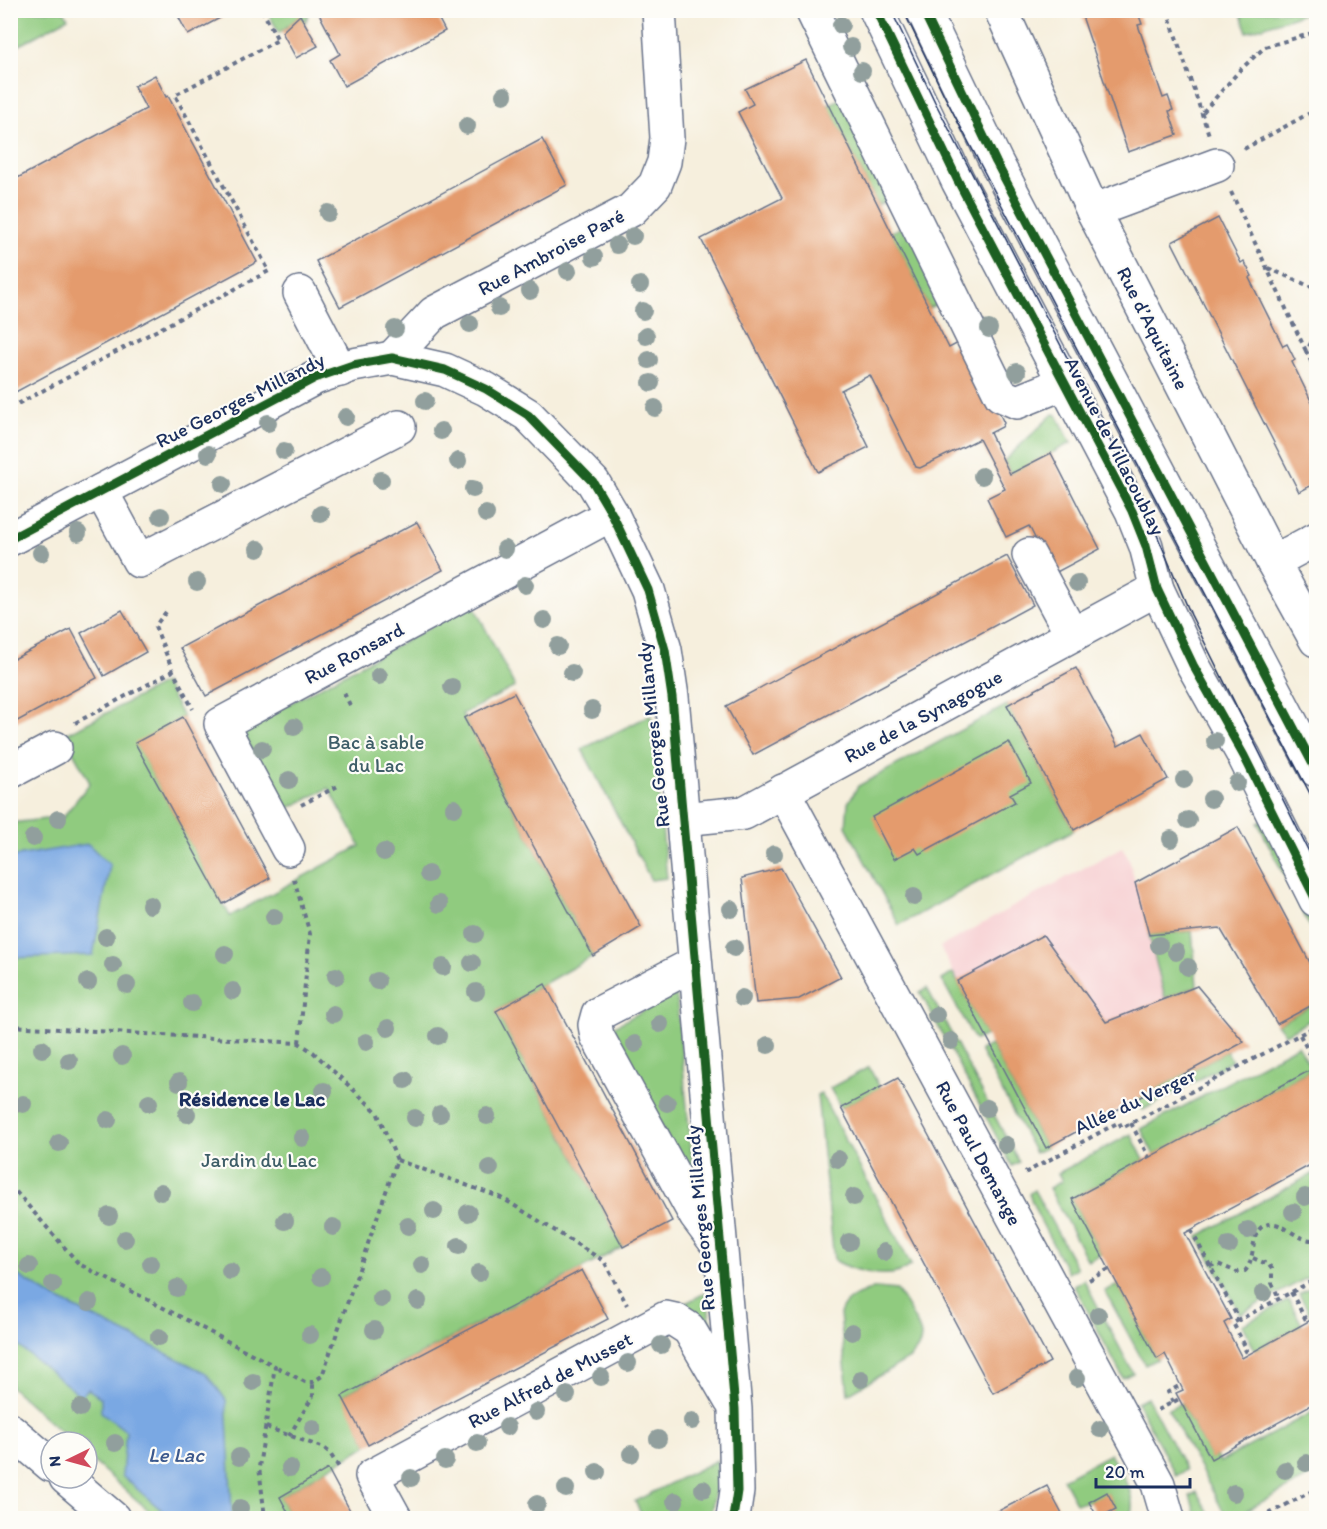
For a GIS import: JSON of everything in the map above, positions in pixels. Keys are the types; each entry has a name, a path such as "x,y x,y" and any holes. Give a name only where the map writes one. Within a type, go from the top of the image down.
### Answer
{"street":[{"name":"Rue Ambroise Paré","path":"392,358 434,313 631,210 655,185 664,162 667,138 659,10"},
{"path":"812,10 1000,395 1017,402 1064,383"},
{"name":"Avenue de Villacoublay","path":"876,10 958,181 1132,511 1146,546 1157,590 1193,664 1244,756 1317,900"},
{"name":"Avenue de Villacoublay","path":"923,10 996,162 1317,770"},
{"name":"Rue d’Aquitaine","path":"1001,10 1093,211 1274,562 1317,640"},
{"path":"1093,211 1217,165"},
{"path":"300,293 340,370"},
{"name":"Rue Georges Millandy","path":"10,539 315,378 353,366 392,358 446,370 486,389 528,415 593,482 612,514 648,590 665,650 672,697 735,1409 737,1491 733,1518"},
{"path":"101,491 139,561 399,427"},
{"name":"Rue Ronsard","path":"221,724 612,514"},
{"path":"1274,562 1317,539"},
{"path":"1029,555 1072,635"},
{"name":"Rue de la Synagogue","path":"681,819 744,813 1157,590"},
{"path":"221,724 288,849"},
{"path":"10,772 55,748"},
{"name":"Rue Paul Demange","path":"783,791 1158,1484 1168,1518"},
{"path":"694,964 598,1014 595,1025 597,1036 696,1216 720,1248"},
{"name":"Rue Alfred de Musset","path":"372,1476 666,1318 675,1320 689,1329 735,1409"},
{"path":"10,1430 39,1455"},
{"path":"372,1476 395,1518"},
{"path":"80,1490 113,1518"}],"path":[{"path":"10,408 269,271 175,95 278,40 261,10"},
{"path":"1167,10 1203,113 1217,165 1317,371"},
{"path":"1203,113 1241,69 1265,47 1317,32"},
{"path":"1217,165 1308,114 1317,113"},
{"path":"1267,267 1317,290"},
{"path":"1306,351 1317,335"},
{"path":"166,612 155,626 173,671 198,718 221,724"},
{"path":"55,748 61,730 173,671"},
{"path":"272,820 338,786"},
{"path":"288,849 294,881 310,934 300,1043"},
{"path":"10,1026 300,1043 313,1052 377,1112 397,1160 322,1376 313,1382 305,1382 79,1264 10,1185"},
{"path":"1300,1035 1317,1066"},
{"path":"1131,1123 1149,1158"},
{"path":"397,1160 502,1198 604,1261 640,1332"},
{"path":"1210,1266 1218,1264 1242,1273 1250,1266 1255,1236 1264,1226 1277,1224 1301,1239 1317,1240"},
{"path":"1191,1230 1239,1320"},
{"path":"1253,1258 1262,1261 1272,1269 1272,1283 1279,1298"},
{"path":"1089,1280 1109,1269"},
{"path":"1240,1354 1247,1350 1233,1323 1317,1278"},
{"path":"1291,1292 1308,1322"},
{"path":"265,1518 259,1467 275,1366"},
{"path":"289,1436 313,1396 313,1382"},
{"path":"1173,1401 1168,1392 1181,1385"},
{"path":"1158,1410 1179,1399"},
{"path":"265,1426 329,1452 349,1482 372,1476"},
{"path":"1261,1518 1317,1488"}],"shaded area":[{"path":"1122,847 1129,859 1165,998 1197,986 1244,1042 1046,1148 940,947"}],"green space":[{"path":"11,10 64,11 68,18 11,50"},
{"path":"267,11 310,11 305,23 300,16 279,33"},
{"path":"1240,11 1300,11 1302,14 1247,32"},
{"path":"844,97 894,197 878,205 828,105"},
{"path":"908,224 945,300 929,308 891,232"},
{"path":"1053,414 1057,415 1071,443 1011,474 1004,461"},
{"name":"Jardin du Lac","path":"473,604 515,687 462,714 593,956 496,1011 623,1247 343,1395 368,1445 280,1497 291,1518 157,1518 99,1467 99,1430 59,1430 11,1387 11,823 63,817 90,783 64,735 164,683 183,717 136,744 230,916 360,846 329,788 283,811 243,732 244,728"},
{"path":"1007,705 1074,830 899,925 846,826 848,803 858,786"},
{"path":"651,715 667,878 651,880 582,749"},
{"path":"1264,820 1316,924 1316,939 1258,823"},
{"path":"1192,931 1197,986 1165,998 1149,935"},
{"path":"953,973 986,1035 975,1040 942,980"},
{"path":"927,988 1019,1162 1012,1166 920,992"},
{"path":"676,993 695,1190 609,1029"},
{"path":"1316,1003 1316,1017 1285,1034 1277,1024"},
{"path":"991,1045 1046,1148 1035,1153 980,1050"},
{"path":"1298,1045 1312,1069 1154,1155 1141,1129"},
{"path":"1227,1051 1232,1061 1143,1110 1132,1102"},
{"path":"869,1067 880,1088 841,1108 830,1088"},
{"path":"821,1093 911,1265 903,1270 884,1274 873,1273 852,1268 834,1260 817,1095"},
{"path":"1131,1134 1144,1160 1072,1199 1101,1254 1088,1261 1049,1188 1062,1181 1058,1173"},
{"path":"1316,1172 1316,1273 1240,1314 1198,1236"},
{"path":"1034,1190 1077,1268 1068,1273 1037,1214 1029,1194"},
{"path":"1084,1280 1133,1373 1123,1378 1074,1285"},
{"path":"1118,1285 1157,1359 1145,1365 1105,1291"},
{"path":"1316,1285 1316,1317 1313,1319 1299,1294"},
{"path":"876,1288 897,1290 918,1327 920,1343 910,1358 848,1394 840,1314 849,1300"},
{"path":"707,1292 712,1340 680,1306"},
{"path":"1289,1300 1302,1325 1255,1350 1242,1325"},
{"path":"1147,1397 1186,1470 1176,1476 1137,1402"},
{"path":"1181,1403 1211,1458 1216,1456 1220,1462 1316,1410 1316,1473 1232,1518 1227,1518 1168,1409"},
{"path":"1110,1454 1130,1494 1132,1510 1129,1518 1120,1518 1107,1493 1089,1502 1076,1503 1063,1479"},
{"path":"717,1460 717,1482 710,1518 643,1518 635,1501"},
{"path":"1197,1492 1211,1518 1197,1518 1190,1496"}],"water":[{"path":"88,844 110,865 93,955 11,958 11,857"},
{"name":"Le Lac","path":"11,1271 51,1296 206,1373 226,1400 232,1512 229,1518 171,1518 122,1476 126,1431 101,1412 101,1398 88,1389 81,1396 11,1340"}],"building":[{"path":"175,10 235,10 188,35"},
{"path":"317,10 434,10 445,31 344,86 330,60 340,54"},
{"path":"1080,10 1137,10 1142,24 1138,25 1163,98 1168,96 1173,110 1169,111 1177,135 1128,152"},
{"path":"300,15 318,46 296,58 282,32"},
{"path":"806,60 949,348 964,340 1004,423 1002,427 990,433 1010,474 1051,453 1100,549 1053,574 1029,526 1006,537 987,498 1005,489 979,439 920,468 916,467 870,375 841,390 869,447 818,472 701,239 782,198 738,112 753,104 745,89"},
{"path":"155,75 257,262 10,395 10,182 146,109 134,86"},
{"path":"542,139 567,185 340,307 316,261"},
{"path":"1218,218 1241,263 1244,261 1252,276 1249,278 1283,346 1287,344 1295,360 1292,362 1316,411 1316,483 1299,492 1172,242"},
{"path":"417,522 443,570 206,696 180,648"},
{"path":"1007,556 1033,605 753,755 726,706"},
{"path":"122,610 146,652 104,676 81,633"},
{"path":"71,629 97,678 10,725 10,661"},
{"path":"1076,668 1118,746 1143,733 1168,779 1074,830 1007,705"},
{"path":"514,693 641,927 593,956 464,718"},
{"path":"183,717 270,878 223,904 135,743"},
{"path":"1009,742 1031,783 1010,794 1015,802 919,854 915,848 894,859 872,817"},
{"path":"1238,827 1316,974 1316,1003 1277,1024 1220,928 1149,935 1135,883"},
{"path":"781,868 841,977 799,999 756,1003 742,878"},
{"path":"1043,935 1106,1022 1197,986 1244,1042 1046,1148 957,981"},
{"path":"545,984 672,1221 623,1247 496,1011"},
{"path":"1316,1067 1316,1162 1185,1233 1231,1319 1224,1323 1242,1358 1316,1317 1316,1402 1211,1459 1176,1393 1183,1390 1165,1354 1157,1359 1072,1199"},
{"path":"898,1078 1050,1362 993,1393 841,1108"},
{"path":"582,1270 608,1319 368,1445 342,1396"},
{"path":"328,1469 354,1518 291,1518 280,1497"},
{"path":"1047,1486 1064,1518 985,1518"},
{"path":"1107,1492 1116,1509 1098,1518 1089,1502"}],"tram line":[{"path":"891,10 935,102 1149,516 1191,615 1316,866"},
{"path":"903,10 945,97 1316,805"}],"cycle path":[{"path":"876,10 958,181 1132,511 1146,546 1157,589 1193,665 1244,756 1316,900"},
{"path":"923,10 996,162 1316,770"},
{"path":"10,539 315,378 353,365 392,358 445,370 486,389 528,415 593,482 612,514 648,590 665,650 672,697 735,1409 737,1491 733,1518"}],"district":[{"name":"Résidence le Lac","path":"252,1098"}],"park label":[{"name":"Bac à sable du Lac","path":"376,754"}]}
